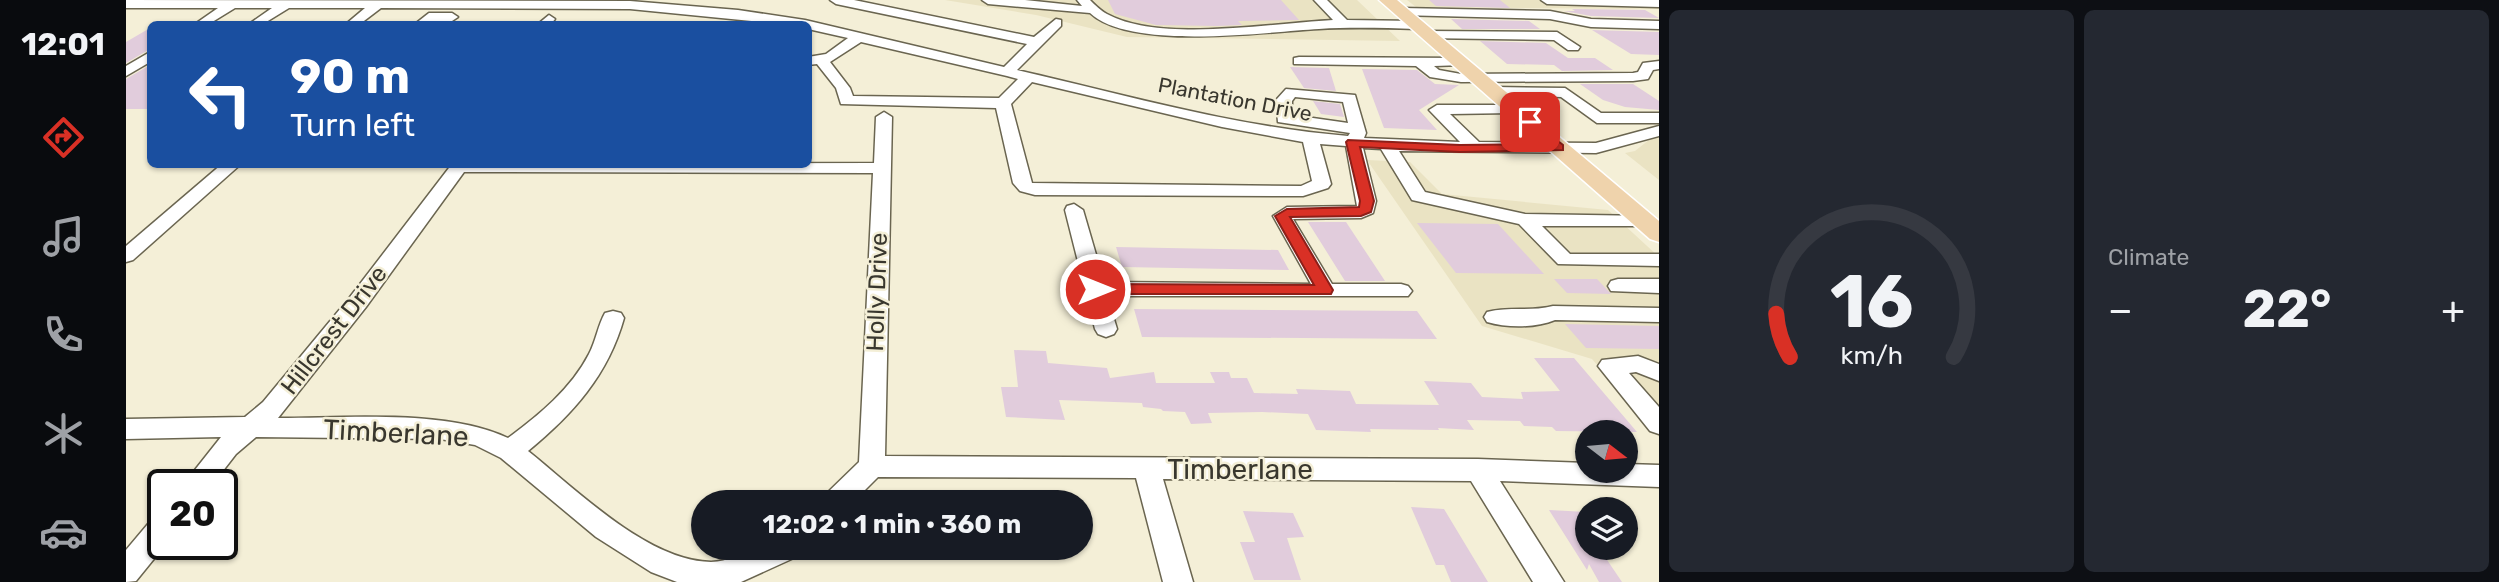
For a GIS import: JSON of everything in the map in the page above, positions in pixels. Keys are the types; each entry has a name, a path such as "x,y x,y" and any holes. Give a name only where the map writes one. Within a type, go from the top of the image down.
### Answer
{"main road":[{"path":"1387,0 1650,222"}],"street":[{"path":"836,0 1037,42"},
{"path":"988,0 1086,5 1126,28 1145,31 1277,29 1318,23 1415,24 1550,15 1591,23 1659,25"},
{"path":"1320,0 1344,24"},
{"path":"1547,0 1659,3"},
{"path":"555,21 573,19 585,2"},
{"path":"812,23 851,2"},
{"path":"207,21 241,3"},
{"name":"Plantation Drive","path":"126,4 651,3 783,21"},
{"path":"126,15 156,16 211,5"},
{"path":"260,21 285,5"},
{"path":"356,21 377,5"},
{"path":"440,17 455,5"},
{"path":"840,33 879,7"},
{"path":"424,21 429,17 440,17 525,21"},
{"path":"1007,72 1056,23"},
{"path":"1415,24 1483,35 1557,36 1573,47"},
{"name":"Plantation Drive","path":"812,26 1222,122 1311,138 1355,136 1387,145 1596,148 1618,144 1639,132 1659,128"},
{"path":"1443,48 1499,48 1483,35"},
{"path":"859,37 816,61 843,88 846,101 1003,103 1028,77"},
{"path":"126,72 147,58"},
{"path":"1299,61 1459,62"},
{"path":"1420,62 1434,74 1450,77 1633,77 1643,76 1647,66 1659,65"},
{"path":"1494,91 1565,93 1597,118 1659,128"},
{"path":"1003,103 1022,183 1035,190 1303,191 1322,184 1311,138"},
{"path":"1475,148 1437,110 1513,108"},
{"name":"Holly Drive","path":"872,467 884,117"},
{"path":"1325,290 1282,216 1287,213 1361,212 1366,209 1367,201 1355,136"},
{"path":"1387,145 1418,196 1525,220 1650,222"},
{"path":"126,256 228,168"},
{"name":"Hillcrest Drive","path":"209,469 227,447 272,410 358,302 458,168"},
{"path":"812,168 881,168"},
{"path":"1074,210 1106,329"},
{"path":"1525,220 1565,260 1659,260"},
{"path":"1618,286 1659,286"},
{"path":"1095,289 1401,291"},
{"path":"1495,317 1540,318 1553,313 1659,315"},
{"path":"510,451 548,422 582,384 599,358 613,318"},
{"path":"1659,373 1638,364 1611,366 1659,424"},
{"name":"Timberlane","path":"126,429 252,427 440,429 463,432 495,442 510,451 640,553 670,569 711,576 761,560"},
{"path":"848,490 872,467"},
{"name":"Timberlane","path":"872,467 1478,470 1659,476"},
{"path":"1147,469 1178,582"},
{"path":"1478,470 1549,582"},
{"path":"126,572 147,546"}],"shaded area":[{"path":"945,0 1357,0 1400,41 1127,37 1036,15"},
{"path":"1407,0 1659,0 1659,9 1416,7"},
{"path":"1654,136 1659,136 1659,180 1625,153 1635,151"},
{"path":"1367,160 1410,162 1442,194 1608,210 1659,257 1659,437 1592,359 1482,326"}],"building":[{"path":"1108,0 1281,0 1299,20 1238,21 1242,25 1217,26 1156,25 1115,14"},
{"path":"1429,0 1500,0 1510,8 1436,6"},
{"path":"1572,9 1645,10 1659,18 1591,16 1564,11 1575,11"},
{"path":"1451,19 1529,21 1540,29 1462,29"},
{"path":"147,30 147,51 126,63 126,42"},
{"path":"1592,30 1659,32 1659,55 1631,54"},
{"path":"1480,41 1546,43 1568,58 1595,58 1613,70 1562,71 1554,65 1507,64"},
{"path":"147,67 147,109 126,109 126,79"},
{"path":"1290,67 1329,68 1336,91 1304,88"},
{"path":"1362,69 1417,70 1435,84 1459,85 1419,110 1437,130 1384,128"},
{"path":"1580,84 1633,84 1659,101 1659,110 1625,107 1603,100"},
{"path":"1313,101 1340,104 1344,117 1321,114"},
{"path":"1308,222 1346,222 1385,281 1345,281"},
{"path":"1417,223 1498,224 1544,274 1456,273"},
{"path":"1116,247 1278,250 1289,270 1122,267"},
{"path":"1554,279 1597,279 1611,294 1567,293"},
{"path":"1134,309 1417,311 1437,339 1142,337"},
{"path":"1565,324 1659,326 1659,349 1586,348"},
{"path":"1014,350 1046,351 1048,363 1107,368 1110,378 1154,372 1156,383 1215,383 1210,372 1229,372 1231,378 1247,378 1254,393 1298,394 1296,389 1350,391 1356,404 1439,405 1424,381 1471,383 1482,397 1523,399 1521,392 1560,391 1534,358 1574,358 1627,420 1575,420 1575,431 1524,426 1520,421 1467,420 1474,430 1370,429 1371,432 1316,430 1308,414 1208,413 1212,423 1191,424 1185,412 1143,407 1142,403 1059,400 1065,420 1006,417 1001,387 1018,387"},
{"path":"1411,507 1444,509 1488,582 1451,582 1444,565 1436,565"},
{"path":"1549,510 1575,511 1575,551"},
{"path":"1243,511 1293,513 1304,537 1287,538 1301,580 1254,580 1240,542 1255,542"},
{"path":"1581,560 1607,560 1622,582 1599,582 1589,564 1587,570"}],"route":[{"path":"1095,289 1325,290 1282,216 1287,213 1361,212 1366,209 1367,201 1353,142 1415,147 1559,147 1530,122"}]}
